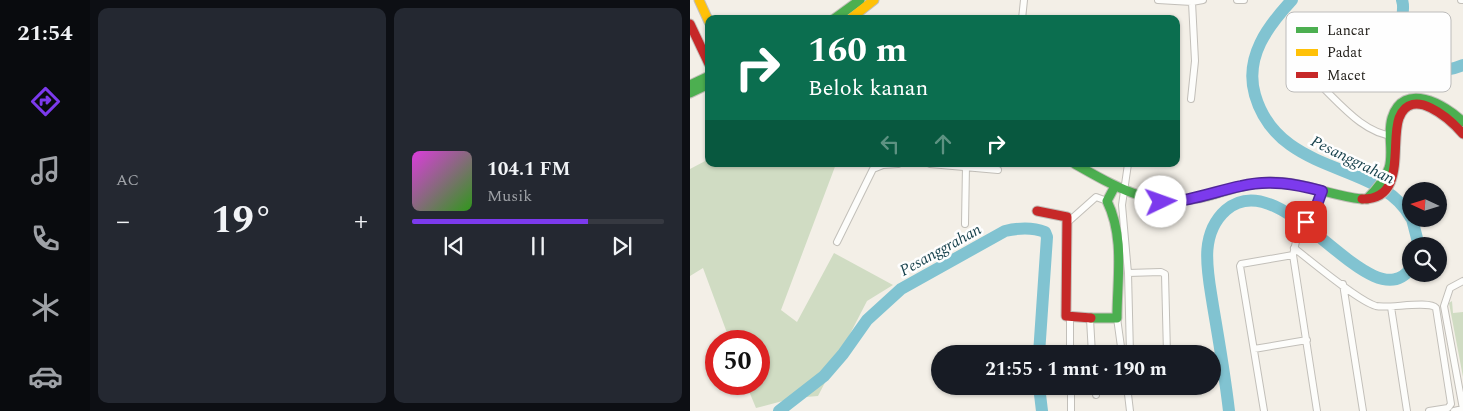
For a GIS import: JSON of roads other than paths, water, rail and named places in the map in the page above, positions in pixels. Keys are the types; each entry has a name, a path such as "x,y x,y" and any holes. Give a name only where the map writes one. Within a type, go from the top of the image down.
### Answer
{"main road":[{"path":"699,0 706,15"},
{"path":"839,15 860,0"},
{"path":"855,15 874,0"},
{"path":"690,24 705,56"},
{"path":"690,84 705,78"},
{"path":"690,93 705,86"},
{"path":"1080,167 1146,200 1170,202 1194,199 1242,185 1279,182 1366,199 1378,192 1398,166 1394,136 1394,112 1396,107 1408,98 1423,97 1442,103 1463,122"},
{"path":"1394,136 1400,115 1405,110 1416,105 1438,110 1450,118 1463,134"},
{"path":"1037,211 1064,216 1068,222 1066,316 1090,319 1117,318 1118,232 1112,209 1107,201 1115,186"}],"street":[{"path":"1022,15 1024,0"},
{"path":"1158,0 1192,2 1203,0"},
{"path":"1237,0 1244,0"},
{"path":"1191,99 1195,61 1192,2"},
{"path":"1328,92 1373,130 1394,136"},
{"path":"837,242 873,170 879,167"},
{"path":"965,224 966,167"},
{"path":"974,167 998,170"},
{"path":"1128,167 1122,205 1128,273 1130,345"},
{"path":"1317,411 1294,252 1299,232 1314,213 1322,191"},
{"path":"1068,222 1096,197 1107,201"},
{"path":"1264,411 1240,266 1241,264 1294,252 1368,303 1391,307 1429,304 1436,308 1451,404 1448,408 1430,411"},
{"path":"1128,273 1161,272 1165,274 1167,345"},
{"path":"1454,411 1463,410 1444,306 1450,288 1463,281"},
{"path":"1343,284 1363,411"},
{"path":"1391,307 1406,411"},
{"path":"1070,318 1070,345"},
{"path":"1117,318 1121,345"},
{"path":"1090,319 1091,345"},
{"path":"1254,349 1307,340"},
{"path":"1071,395 1071,411"},
{"path":"1128,395 1130,411"}],"waterway":[{"name":"Pesanggrahan","path":"1292,0 1275,20 1260,43 1253,68 1252,81 1255,95 1267,122 1285,141 1307,155 1377,186 1397,199 1402,206"},
{"name":"Pesanggrahan","path":"1402,0 1402,12"},
{"name":"Pesanggrahan","path":"1451,68 1463,65"},
{"name":"Pesanggrahan","path":"1229,411 1209,281 1207,255 1211,231 1217,220 1226,210 1249,200 1274,206 1299,221 1350,261 1373,276 1394,280 1402,274"},
{"name":"Pesanggrahan","path":"1414,228 1417,237"},
{"name":"Pesanggrahan","path":"779,411 824,376 843,354 867,320 901,289 1005,231 1035,229 1045,232 1047,237 1040,345"},
{"name":"Pesanggrahan","path":"1040,395 1042,411"}]}
